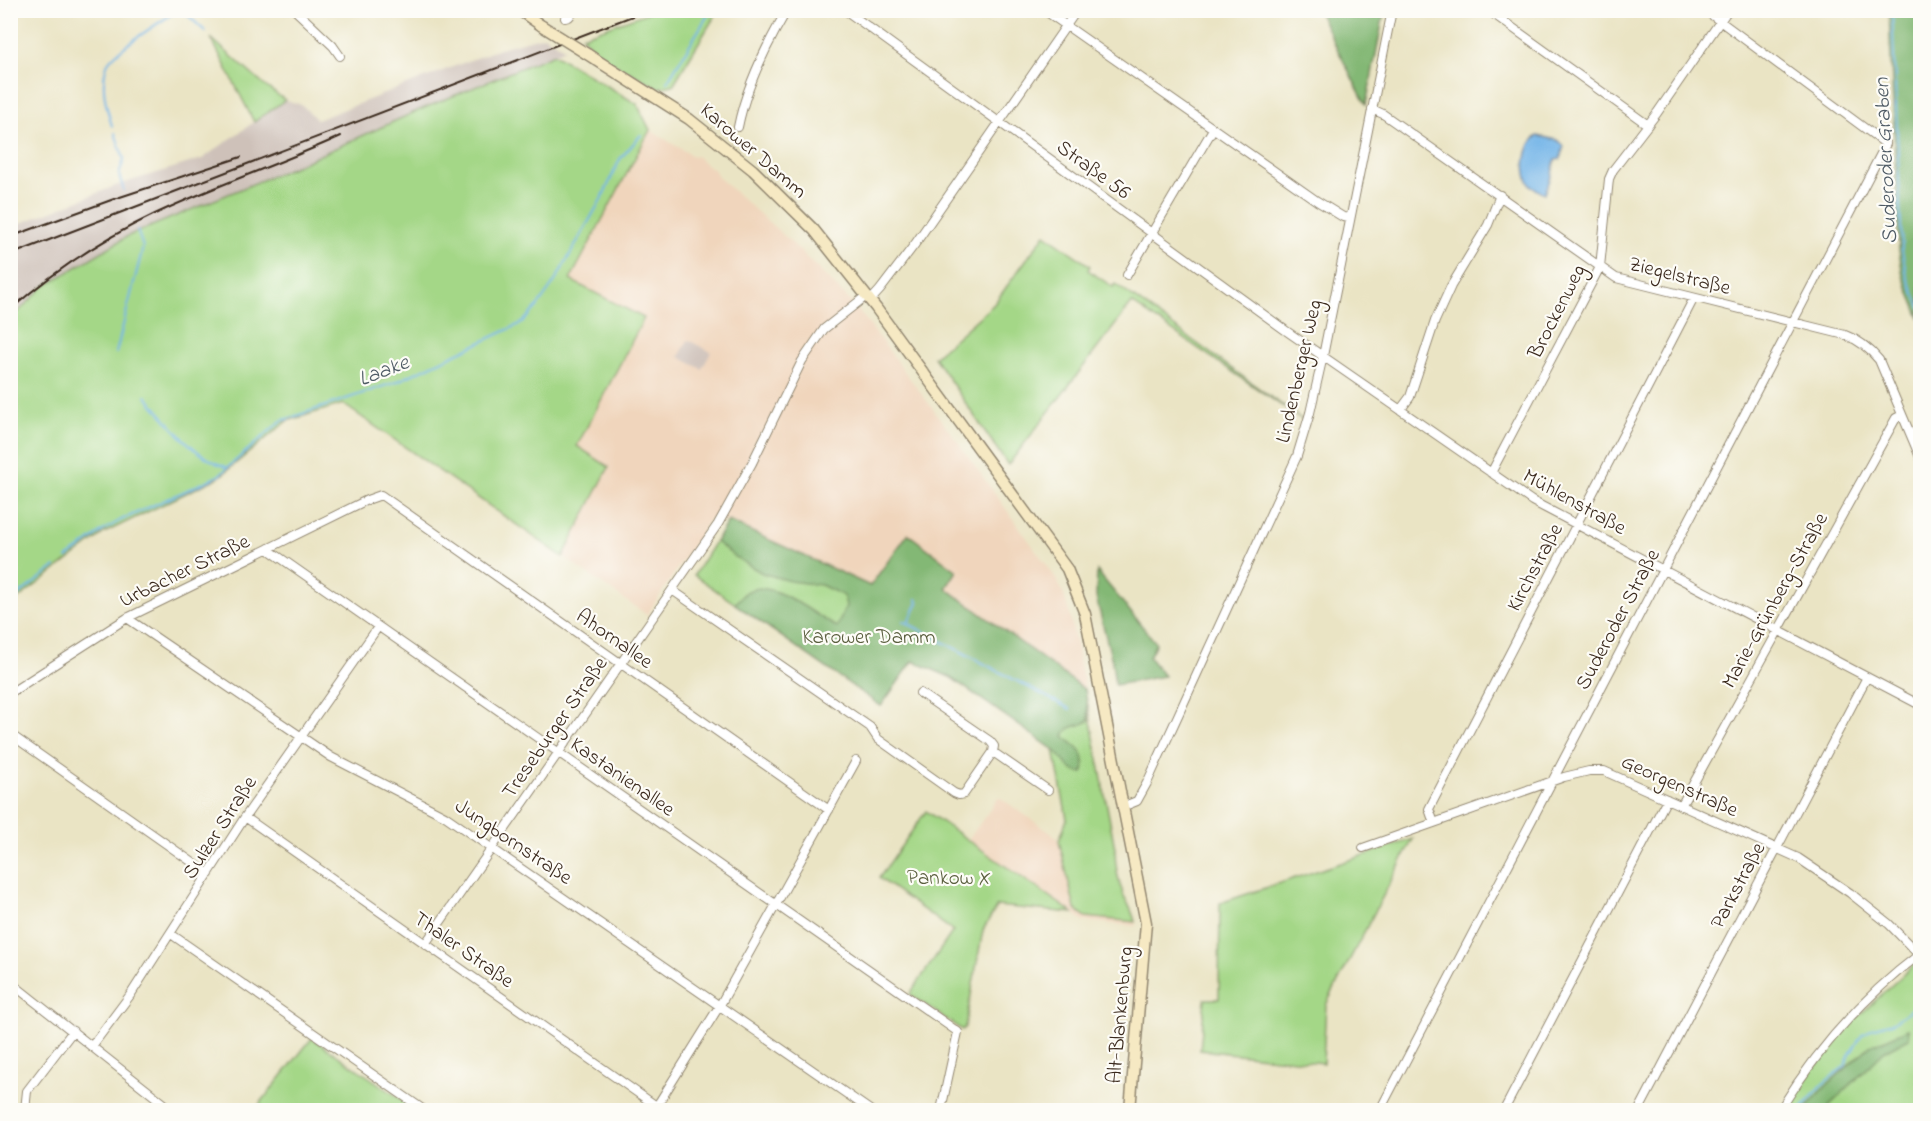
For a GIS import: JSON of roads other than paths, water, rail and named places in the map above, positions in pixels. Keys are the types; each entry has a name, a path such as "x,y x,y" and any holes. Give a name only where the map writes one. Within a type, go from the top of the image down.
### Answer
{"main road":[{"name":"Karower Damm","path":"519,10 542,27 689,119 753,170 814,230 868,298 1068,569 1085,614 1146,923"},
{"name":"Alt-Blankenburg","path":"1130,1110 1146,923"}],"street":[{"path":"296,10 333,46 340,56"},
{"path":"565,18 574,10"},
{"path":"738,127 747,95 771,37 787,10"},
{"name":"Straße 56","path":"845,10 1323,356"},
{"path":"1044,10 1317,201 1343,217 1350,218"},
{"name":"Treseburger Straße","path":"425,944 718,524 752,463 802,362 824,329 880,290 1077,10"},
{"name":"Lindenberger Weg","path":"1122,807 1137,801 1147,783 1297,456 1323,356 1392,10"},
{"path":"1488,10 1648,125"},
{"path":"1705,10 1721,22"},
{"name":"Brockenweg","path":"1491,473 1600,267 1609,179 1613,170 1648,125 1728,10"},
{"name":"Suderoder Straße","path":"1380,1110 1886,144 1721,22"},
{"name":"Ziegelstraße","path":"1372,109 1378,110 1616,278 1849,336 1871,350 1879,360 1920,456"},
{"path":"1128,275 1213,129"},
{"path":"1401,409 1410,397 1435,321 1451,286 1488,225 1500,195"},
{"name":"Kirchstraße","path":"1434,823 1429,809 1694,298"},
{"name":"Mühlenstraße","path":"1323,356 1532,501 1920,705"},
{"name":"Marie-Grünberg-Straße","path":"1681,806 1777,629 1896,418 1902,415"},
{"name":"Urbacher Straße","path":"10,693 127,618 381,495"},
{"name":"Ahornallee","path":"381,495 829,810"},
{"name":"Kastanienallee","path":"269,548 378,627 958,1032 941,1110"},
{"path":"672,590 870,727 878,739 954,793 964,794 993,752 994,746 920,693"},
{"name":"Jungbornstraße","path":"127,618 331,757 445,816 492,847 870,1110"},
{"name":"Sulzer Straße","path":"92,1047 171,934 245,817 378,627"},
{"name":"Parkstraße","path":"1638,1110 1867,677"},
{"path":"10,734 209,873"},
{"path":"993,752 1048,790"},
{"path":"657,1109 720,1005 855,761"},
{"name":"Georgenstraße","path":"1363,848 1551,782 1588,771 1604,771 1798,858 1851,893 1889,924 1920,955"},
{"path":"1504,1110 1667,800"},
{"name":"Thaler Straße","path":"245,817 657,1109"},
{"path":"171,934 424,1110"},
{"path":"1780,1110 1809,1067 1851,1016 1920,955"},
{"path":"10,982 172,1110"},
{"path":"25,1110 27,1092 73,1031"}],"water":[{"path":"1538,136 1558,140 1564,146 1560,159 1555,160 1545,193 1532,187 1525,168 1527,152 1533,140"}],"waterway":[{"path":"112,126 104,88 107,65 118,52 178,10"},
{"path":"182,10 206,32"},
{"name":"Laake","path":"667,82 711,10"},
{"name":"Suderoder Graben","path":"1892,10 1902,250 1907,277 1920,307"},
{"path":"115,133 124,159 119,175 124,191"},
{"name":"Laake","path":"67,558 121,520 218,476 281,421 396,382 522,323 554,283 603,196 620,159 641,135"},
{"path":"116,353 143,247 137,230"},
{"path":"146,396 192,447 202,455 226,467"},
{"name":"Laake","path":"10,601 55,567"},
{"path":"908,623 918,603 917,599"},
{"path":"903,621 1070,709"},
{"path":"1800,1110 1824,1083 1845,1066 1862,1035 1871,1029 1892,1023 1920,1004"}],"railway":[{"path":"10,255 648,10"},
{"path":"10,310 79,257 135,224 341,136"},
{"path":"10,237 114,199 241,157"}],"park label":[{"name":"Pankow X","path":"949,877"}]}
